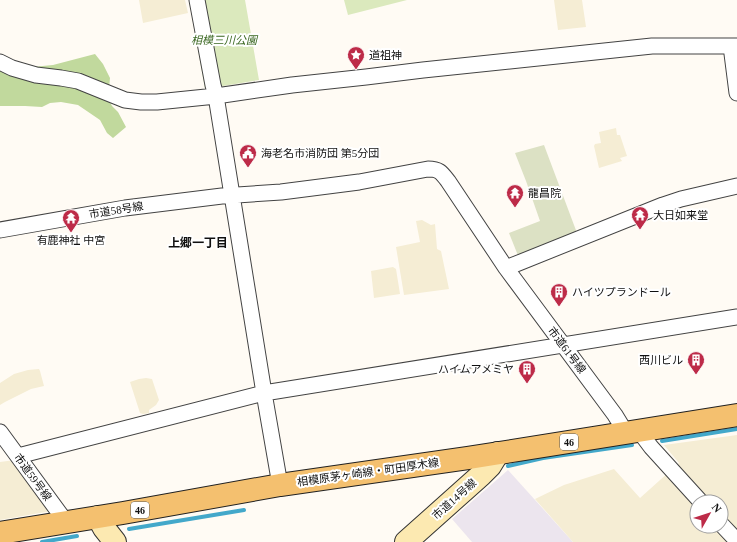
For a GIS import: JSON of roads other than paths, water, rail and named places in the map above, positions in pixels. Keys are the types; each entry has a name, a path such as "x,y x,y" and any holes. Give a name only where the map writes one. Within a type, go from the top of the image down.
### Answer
{"main road":[{"name":"相模原茅ヶ崎線・町田厚木線","path":"0,533 280,485 498,453 737,415"}],"street":[{"path":"197,0 216,96 280,485"},
{"path":"0,77 6,65 36,75 62,78 78,82 125,100 157,102 423,70 652,46 734,46 737,93"},
{"name":"市道58号線","path":"0,230 125,208 281,192 359,182 435,169 442,173 448,181 506,268"},
{"path":"506,268 663,205 681,199 737,186"},
{"name":"市道61号線","path":"506,268 615,415 651,448 694,494"},
{"path":"18,456 264,393 737,318"},
{"name":"市道59号線","path":"0,432 66,522"},
{"name":"市道14号線","path":"406,542 481,475 490,466 498,453"},
{"path":"98,517 104,528 115,542"},
{"path":"729,532 737,541"}],"waterway":[{"path":"662,441 737,429"},
{"path":"508,466 543,458 632,445"},
{"path":"129,529 244,510"},
{"path":"42,542 77,536"}],"place":[{"name":"道祖神","path":"356,70"},
{"name":"海老名市消防団 第5分団","path":"248,168"},
{"name":"龍昌院","path":"515,208"},
{"name":"大日如来堂","path":"640,230"},
{"name":"有鹿神社 中宮","path":"71,233"},
{"name":"ハイツプランドール","path":"559,307"},
{"name":"西川ビル","path":"696,375"},
{"name":"ハイムアメミヤ","path":"527,384"}],"district":[{"name":"上郷一丁目","path":"198,243"}],"park label":[{"name":"相模三川公園","path":"224,40"}]}
